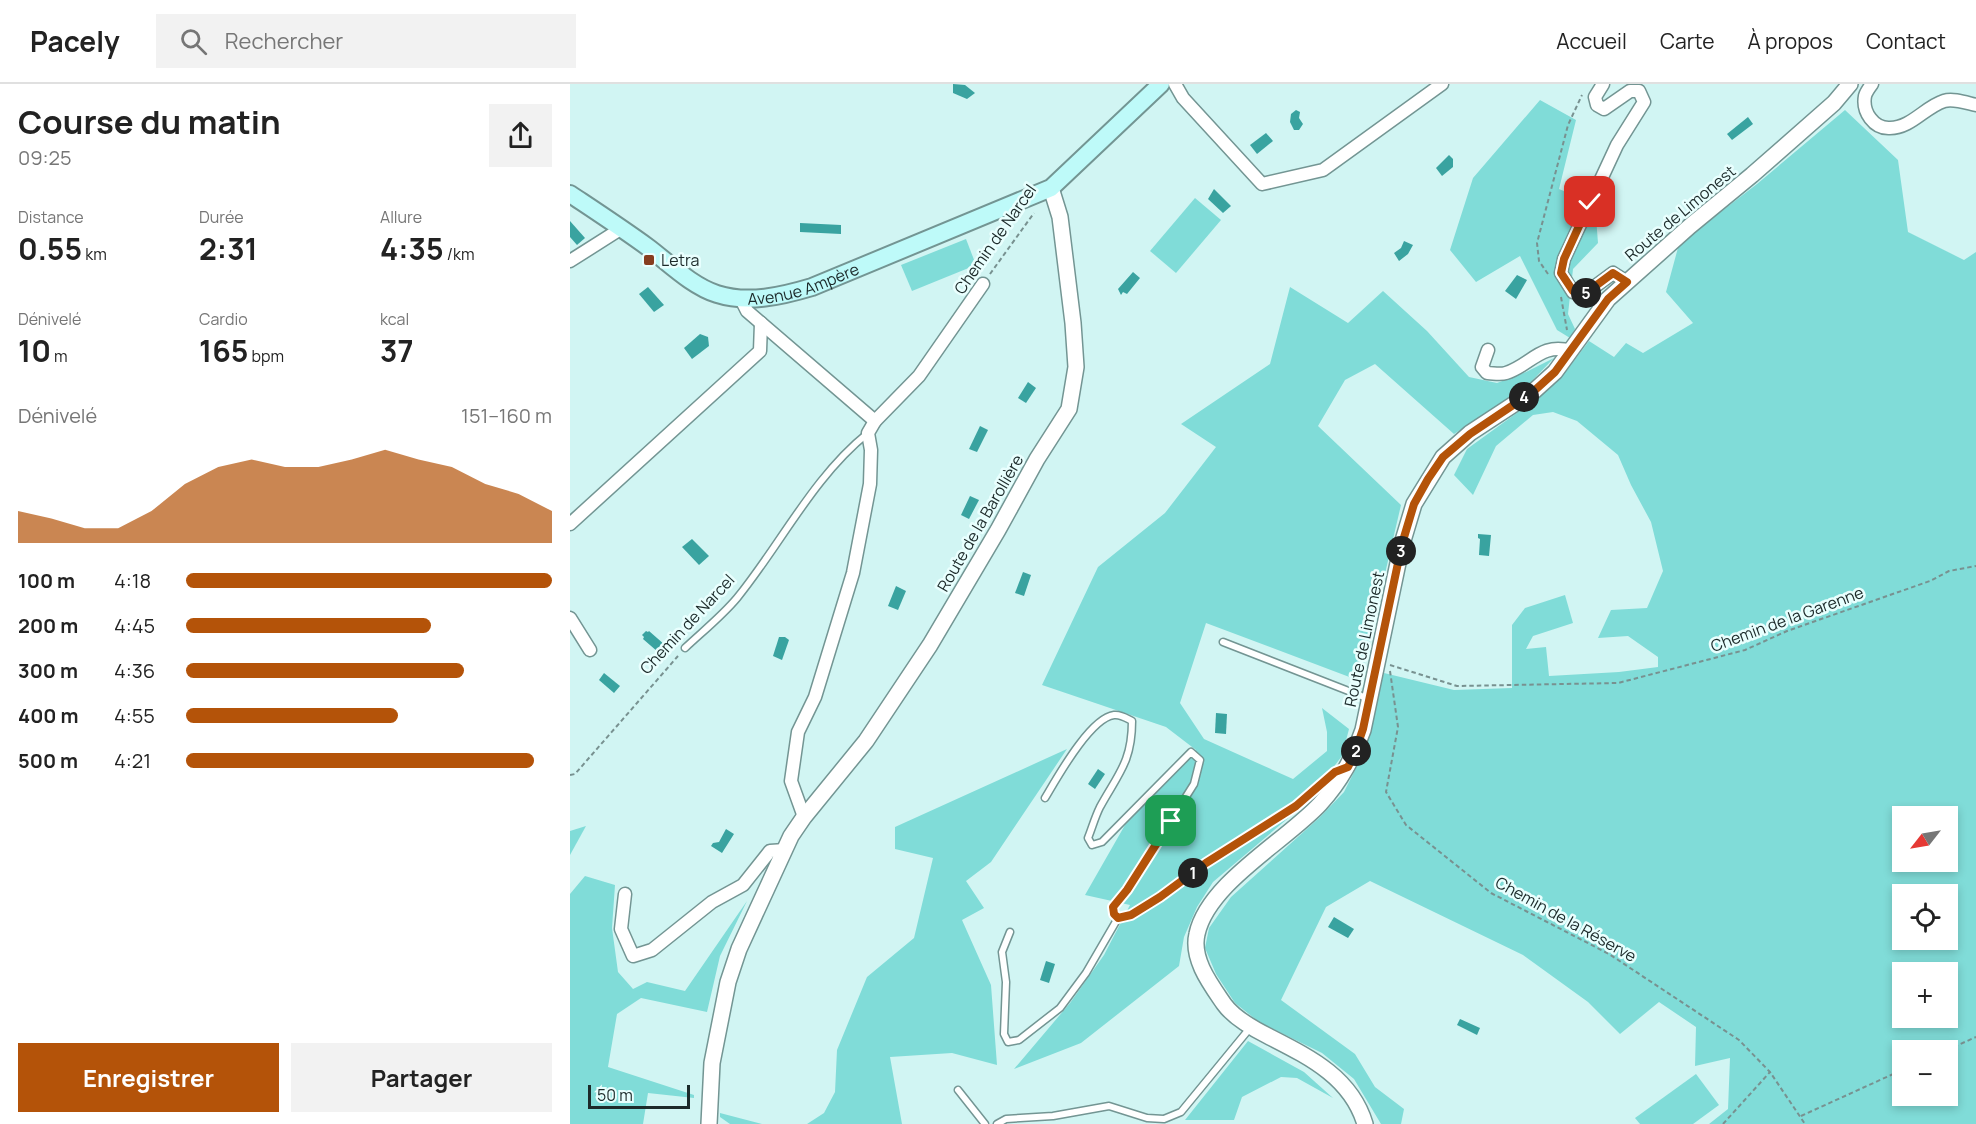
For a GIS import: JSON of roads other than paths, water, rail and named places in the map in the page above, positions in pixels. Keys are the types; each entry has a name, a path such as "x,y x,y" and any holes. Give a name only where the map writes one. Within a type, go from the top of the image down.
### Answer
{"main road":[{"path":"1051,188 1161,84"},
{"name":"Avenue Ampère","path":"570,194 622,228 696,283 717,294 741,299 783,296 812,287 1051,188"}],"street":[{"path":"1175,84 1183,98 1262,184 1323,170 1442,84"},
{"path":"1603,84 1595,97 1598,105 1604,109 1630,91 1639,92 1644,102 1617,145 1564,259 1561,273 1573,291 1586,293 1613,273 1627,282"},
{"name":"Route de Limonest","path":"1251,1027 1227,1009 1209,982 1197,953 1197,934 1206,912 1219,893 1319,806 1348,767 1363,729 1402,544 1414,504 1428,479 1443,457 1470,434 1534,391 1555,372 1608,299 1834,103 1850,84"},
{"path":"1872,84 1865,94 1864,106 1868,116 1878,126 1892,128 1920,117 1932,106 1947,100 1976,105"},
{"name":"Route de la Barollière","path":"709,1124 712,1063 728,982 739,949 788,843 804,817 866,741 930,645 1037,459 1069,409 1076,367 1073,323 1060,217 1051,188"},
{"path":"570,261 622,228"},
{"name":"Chemin de Narcel","path":"868,433 874,421 919,376 983,284"},
{"path":"741,299 747,311 874,421"},
{"path":"570,524 760,351 761,323"},
{"path":"1488,351 1482,367 1487,373 1504,374 1546,350 1558,347 1571,351"},
{"path":"804,817 791,781 798,732 815,697 853,573 870,484 871,450 868,433"},
{"path":"570,618 590,651"},
{"path":"625,894 621,929 633,956 652,950 712,902 743,885 770,851 788,843"},
{"path":"1251,1027 1317,1062 1346,1086 1365,1124"}],"lane":[{"name":"Chemin de Narcel","path":"685,648 736,599 828,472 853,445 868,433"},
{"path":"1223,642 1369,699"},
{"path":"1045,798 1073,752 1096,725 1112,715 1122,715 1132,721 1132,738 1124,768 1095,819 1088,838 1092,845 1102,842 1191,752 1200,759 1194,784 1127,890 1113,907 1114,914 1118,918"},
{"path":"1010,932 1002,952 1006,982 1004,1034 1008,1042 1019,1040 1060,1008 1086,973 1118,918 1131,915 1160,897 1206,863 1296,806 1335,772 1348,767"},
{"path":"997,1124 1006,1119 1053,1116 1109,1106 1147,1118 1164,1119 1174,1116 1181,1112 1251,1027"},
{"path":"958,1090 984,1124"}],"place":[{"name":"Letra","path":"649,260"}]}
